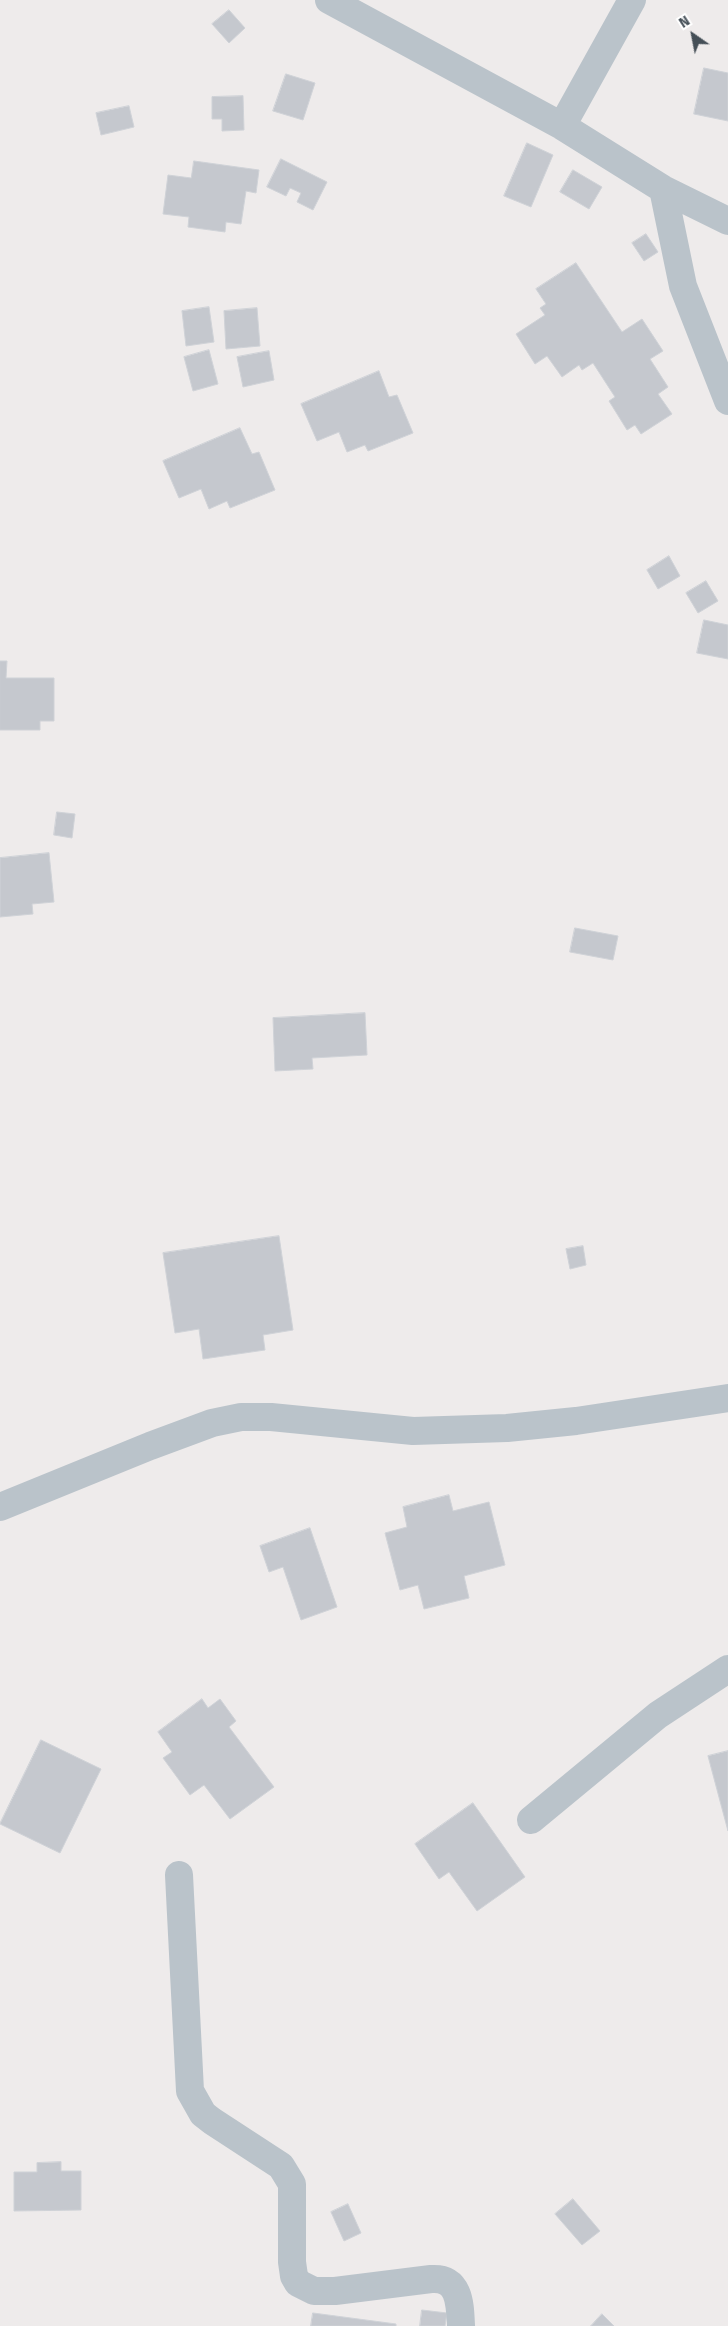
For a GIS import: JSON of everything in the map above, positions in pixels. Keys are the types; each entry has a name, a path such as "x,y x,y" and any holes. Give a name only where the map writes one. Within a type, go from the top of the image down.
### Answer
{"street":[{"path":"329,0 562,126 663,189 728,221"},
{"path":"562,126 632,0"},
{"path":"663,189 683,286 728,401"},
{"path":"0,1507 150,1446 212,1423 241,1417 271,1417 413,1430 507,1428 576,1421 728,1398"},
{"path":"531,1820 658,1715 728,1669"},
{"path":"179,1875 190,2091 203,2114 286,2171 292,2184 292,2262 294,2276 298,2283 307,2289 321,2291 444,2279 455,2289 458,2297 461,2326"}],"building":[{"path":"229,10 245,28 229,43 212,24"},
{"path":"704,68 728,73 728,121 694,114"},
{"path":"286,74 315,83 303,120 273,111"},
{"path":"243,96 244,130 222,131 222,119 212,119 212,97"},
{"path":"129,106 134,127 101,135 96,113"},
{"path":"527,143 553,155 531,207 504,196"},
{"path":"281,159 327,182 313,210 297,202 301,193 290,188 286,196 267,187"},
{"path":"194,161 259,170 256,193 246,191 241,224 226,222 225,232 188,227 189,217 163,214 168,175 191,178"},
{"path":"573,170 602,187 589,209 560,192"},
{"path":"646,234 658,252 644,261 632,243"},
{"path":"576,263 622,332 642,319 663,351 650,359 668,387 658,394 672,414 641,434 635,425 627,430 609,401 615,397 593,363 582,370 579,365 562,377 547,356 535,364 516,334 545,315 540,308 546,304 536,289"},
{"path":"209,307 214,342 186,346 182,311"},
{"path":"257,308 260,346 226,349 224,311"},
{"path":"209,350 218,384 193,391 184,357"},
{"path":"269,351 274,380 243,387 237,357"},
{"path":"379,371 389,397 397,395 413,433 368,451 365,445 347,452 339,432 317,441 301,404"},
{"path":"240,428 252,454 259,452 275,490 230,508 227,501 209,509 201,489 179,498 163,461"},
{"path":"669,556 680,576 658,589 647,570"},
{"path":"706,581 718,601 698,613 686,593"},
{"path":"704,620 728,625 728,659 697,653"},
{"path":"0,661 7,661 6,678 54,678 54,721 40,721 40,730 0,730"},
{"path":"57,812 75,814 72,838 54,835"},
{"path":"49,853 54,902 32,904 33,914 0,917 0,858"},
{"path":"575,928 618,936 613,960 570,952"},
{"path":"365,1013 367,1055 312,1058 313,1069 275,1071 273,1018"},
{"path":"279,1236 293,1330 263,1335 265,1350 203,1359 199,1329 175,1333 163,1253"},
{"path":"583,1246 586,1265 570,1269 566,1249"},
{"path":"449,1495 453,1511 489,1502 505,1565 464,1576 469,1598 424,1609 418,1585 400,1590 385,1533 407,1527 403,1507"},
{"path":"310,1528 337,1607 301,1620 283,1567 269,1572 260,1546"},
{"path":"202,1699 208,1708 220,1699 236,1721 229,1727 274,1787 230,1819 204,1785 190,1795 163,1758 172,1752 158,1732"},
{"path":"41,1740 101,1769 60,1853 0,1824"},
{"path":"728,1751 728,1831 708,1756"},
{"path":"473,1803 525,1877 477,1911 449,1872 439,1879 415,1844"},
{"path":"61,2162 61,2171 81,2171 81,2210 14,2211 14,2172 37,2172 37,2163"},
{"path":"573,2199 600,2231 582,2245 555,2214"},
{"path":"348,2204 361,2233 344,2241 331,2212"},
{"path":"422,2310 447,2313 445,2326 420,2326"},
{"path":"313,2313 396,2324 396,2326 311,2326"},
{"path":"602,2314 614,2326 591,2326"}]}
